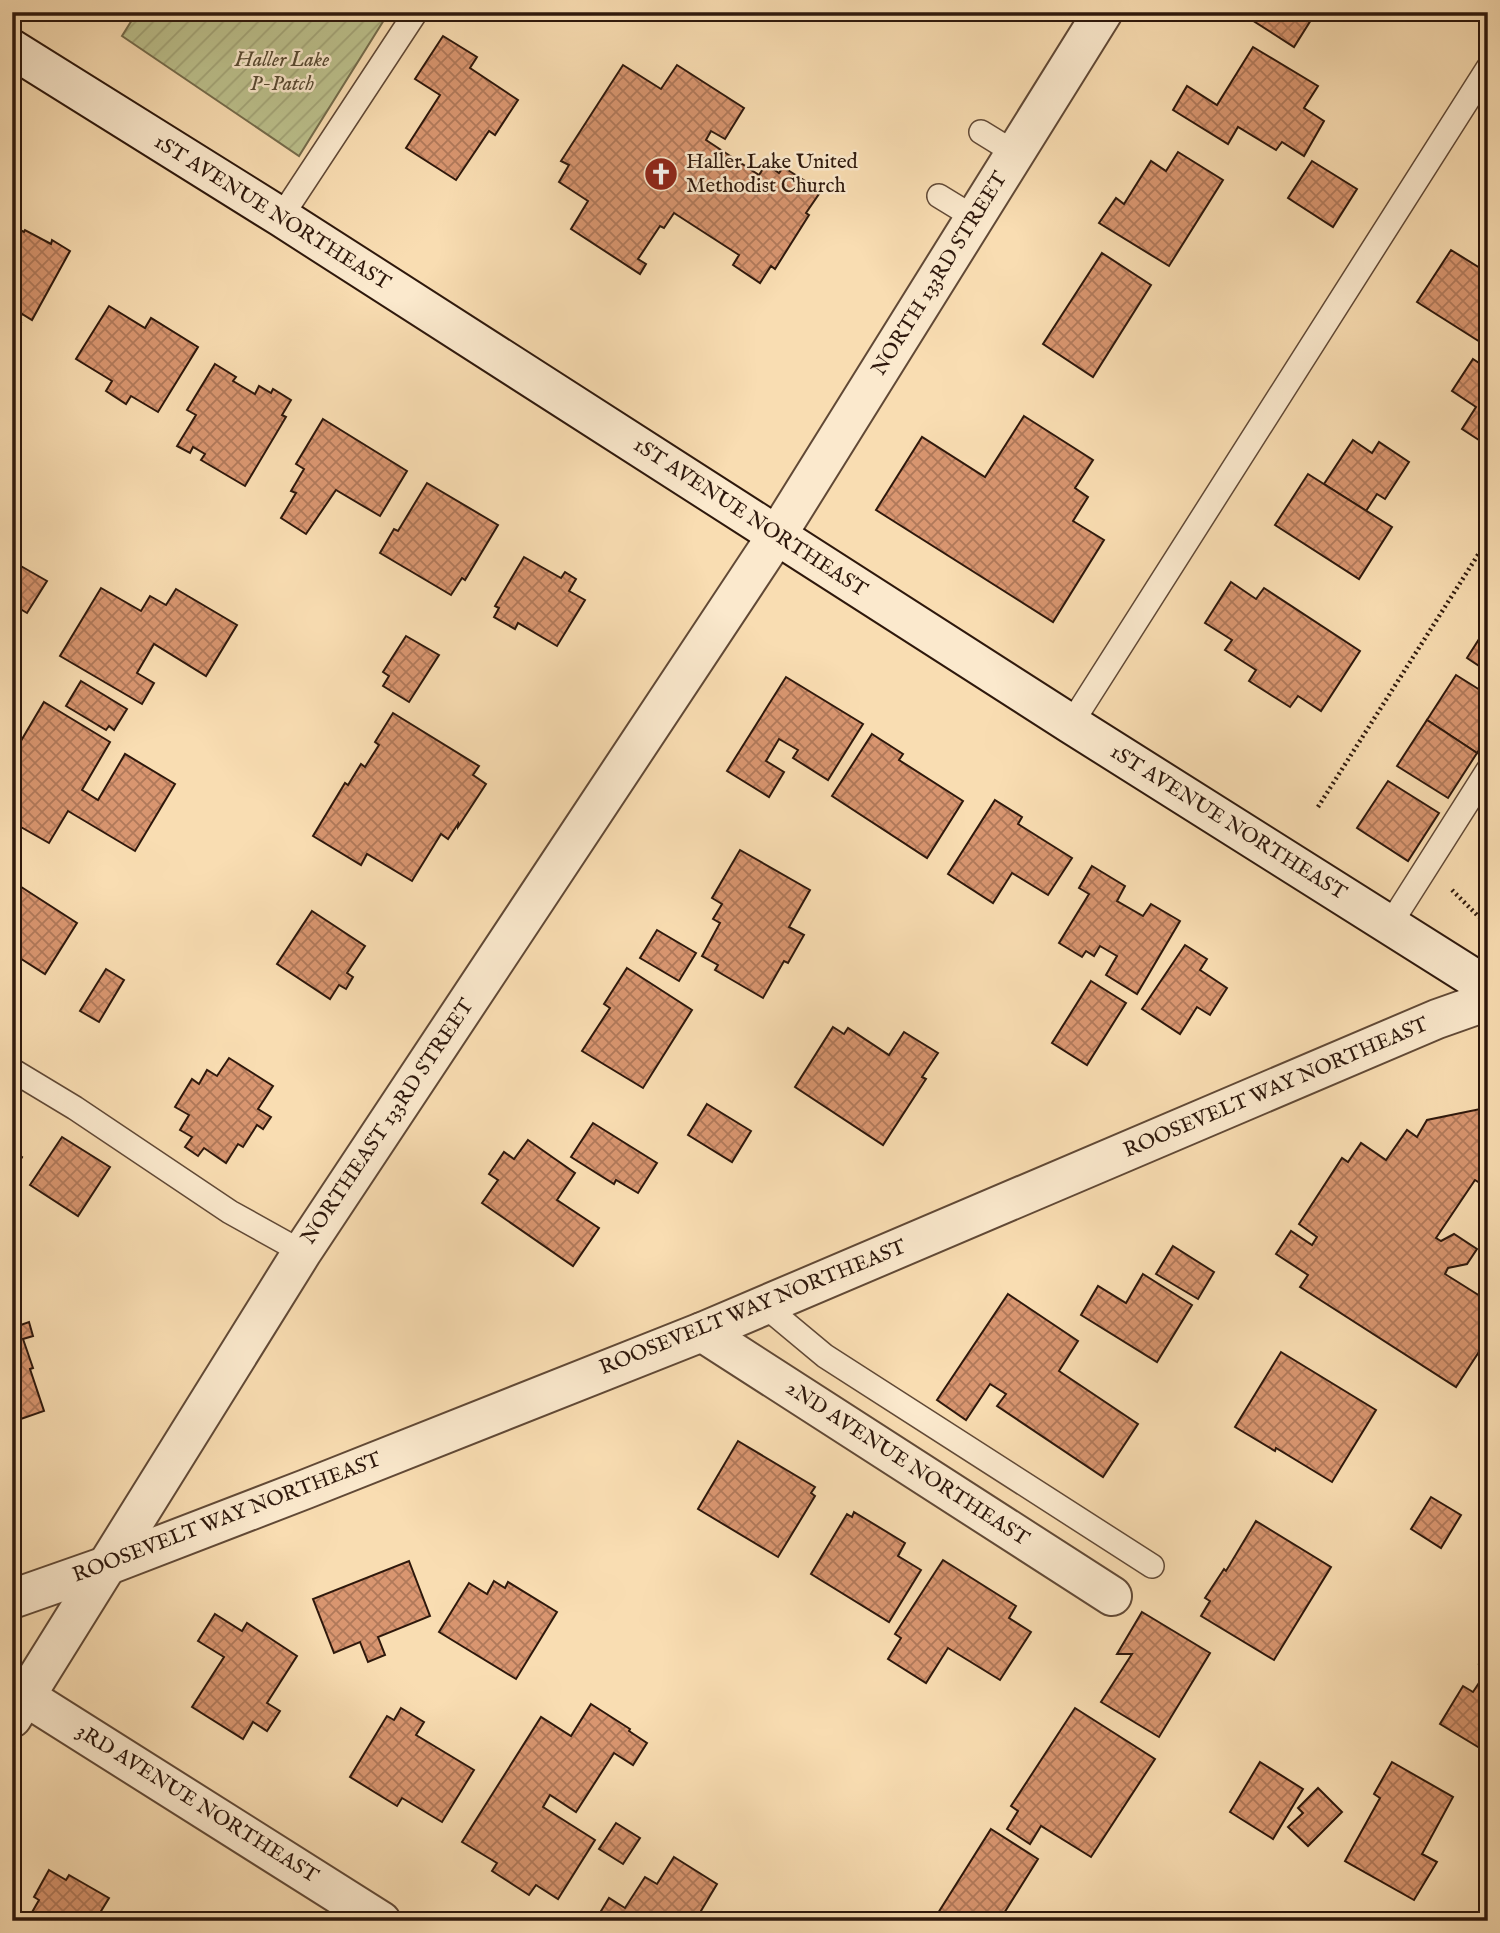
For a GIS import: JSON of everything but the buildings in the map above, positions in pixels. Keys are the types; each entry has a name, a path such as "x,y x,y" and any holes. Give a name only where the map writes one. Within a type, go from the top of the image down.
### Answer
{"street":[{"name":"NORTH 133RD STREET","path":"777,535 1103,12"},
{"name":"1ST AVENUE NORTHEAST","path":"12,49 1488,987"},
{"name":"NORTHEAST 133RD STREET","path":"17,1701 106,1566 302,1252 777,535"},
{"name":"ROOSEVELT WAY NORTHEAST","path":"12,1599 106,1566 702,1332 1437,1019 1488,1001"},
{"name":"2ND AVENUE NORTHEAST","path":"702,1332 1112,1596"},
{"name":"3RD AVENUE NORTHEAST","path":"17,1701 381,1921"}],"lane":[{"path":"281,218 415,12"},
{"path":"1071,724 1488,68"},
{"path":"981,132 1015,153"},
{"path":"939,196 975,218"},
{"path":"1389,926 1488,770"},
{"path":"12,1070 75,1108 230,1212 302,1252"},
{"path":"765,1306 825,1356 1152,1566"}],"path":[{"path":"1318,807 1488,539"},
{"path":"1446,886 1488,926"}],"green space":[{"name":"Haller Lake P-Patch","path":"137,12 389,12 299,156 122,36"}],"place":[{"name":"Haller Lake United Methodist Church","path":"661,174"}]}
